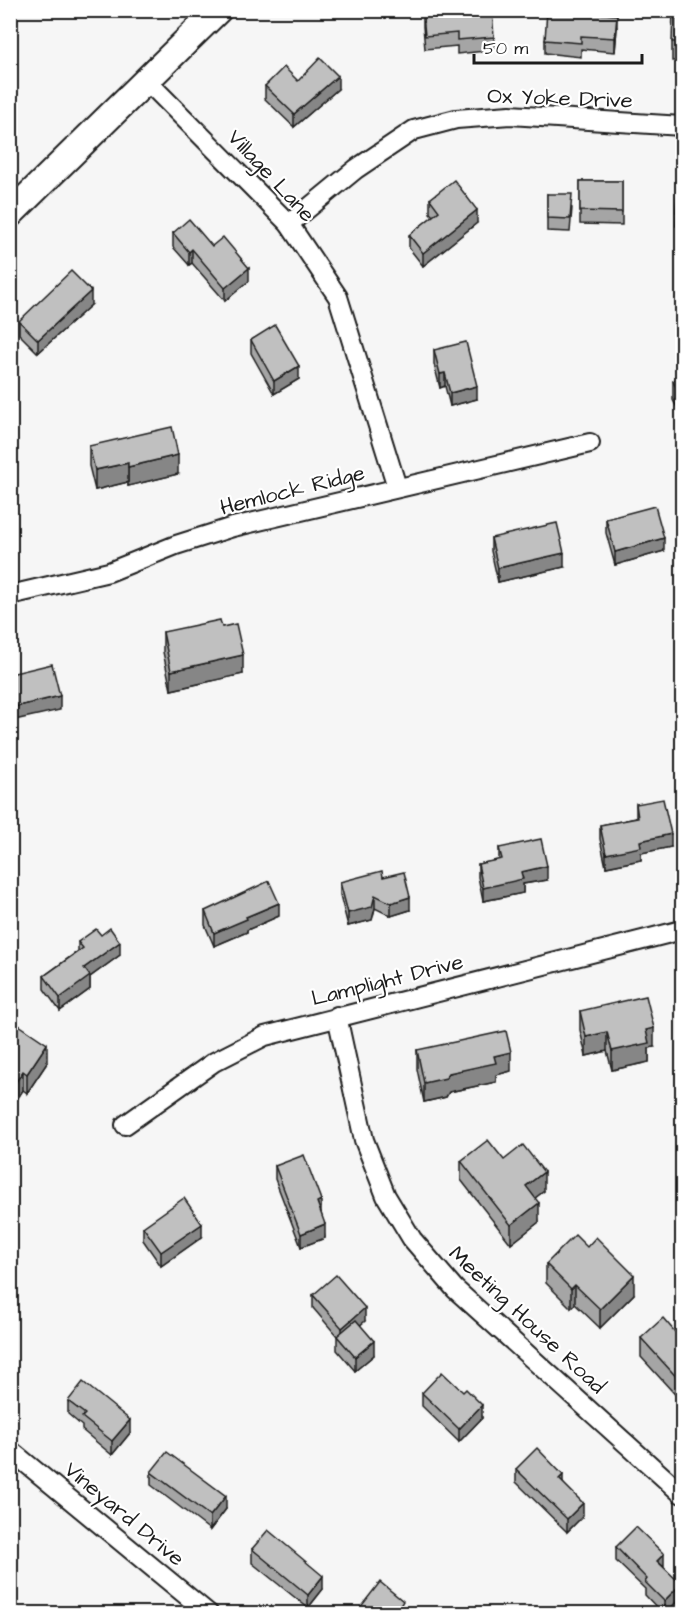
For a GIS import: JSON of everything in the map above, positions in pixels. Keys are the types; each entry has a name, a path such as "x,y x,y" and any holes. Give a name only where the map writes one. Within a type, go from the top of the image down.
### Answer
{"main road":[{"path":"10,214 218,10"}],"street":[{"name":"Village Lane","path":"147,81 289,224 338,297 397,487"},
{"name":"Ox Yoke Drive","path":"289,224 356,169 414,130 456,120 510,115 682,126"},
{"name":"Hemlock Ridge","path":"10,595 109,572 176,545 233,527 590,443"},
{"name":"Lamplight Drive","path":"125,1125 214,1062 265,1036 682,930"},
{"name":"Meeting House Road","path":"337,1016 364,1140 386,1196 412,1239 455,1288 682,1494"},
{"name":"Vineyard Drive","path":"10,1450 209,1614"}],"building":[{"path":"492,10 494,37 457,40 457,33 425,36 423,14"},
{"path":"547,10 617,15 615,38 581,36 581,43 545,40"},
{"path":"673,10 682,10 682,42 672,42"},
{"path":"320,58 338,76 294,114 265,86 284,67 298,81"},
{"path":"454,180 477,210 423,253 409,235 439,211 430,199"},
{"path":"580,181 622,181 622,212 580,211"},
{"path":"677,190 682,190 682,213 676,212"},
{"path":"547,194 572,194 570,219 547,218"},
{"path":"189,219 212,246 223,237 249,268 225,288 192,249 189,252 173,233"},
{"path":"71,271 91,291 38,340 19,321"},
{"path":"275,325 299,366 274,381 251,340"},
{"path":"466,342 477,386 450,393 445,373 440,374 434,350"},
{"path":"682,376 682,398 673,381"},
{"path":"172,427 178,455 128,467 128,463 95,470 89,446"},
{"path":"655,506 664,538 615,552 606,519"},
{"path":"557,523 564,553 498,568 491,538"},
{"path":"220,620 222,627 236,624 243,655 171,671 163,632"},
{"path":"52,664 60,696 10,708 10,674"},
{"path":"663,799 671,834 640,841 641,847 606,854 600,825 638,818 636,804"},
{"path":"541,839 547,866 521,872 523,879 483,888 478,864 502,859 499,848"},
{"path":"382,871 383,877 404,872 410,897 391,903 375,895 372,907 348,913 340,882"},
{"path":"269,881 279,903 214,933 205,911"},
{"path":"110,928 120,942 84,968 90,976 60,998 44,976 83,948 78,942 96,929 101,935"},
{"path":"646,996 654,1028 646,1030 649,1043 612,1051 607,1032 586,1037 580,1011"},
{"path":"10,1019 47,1044 27,1074 23,1071 12,1088 10,1087"},
{"path":"506,1031 511,1052 494,1056 496,1063 449,1073 446,1078 424,1083 417,1050"},
{"path":"488,1140 504,1160 523,1145 544,1172 526,1186 539,1203 511,1225 461,1161"},
{"path":"304,1155 321,1200 317,1202 325,1224 301,1234 275,1166"},
{"path":"184,1198 202,1224 161,1252 143,1227"},
{"path":"575,1235 587,1247 596,1237 634,1275 600,1309 575,1285 571,1289 546,1264"},
{"path":"336,1275 365,1308 342,1328 313,1295"},
{"path":"663,1318 682,1340 682,1383 641,1338"},
{"path":"356,1320 374,1341 355,1357 337,1336"},
{"path":"442,1372 463,1392 466,1389 482,1405 459,1429 422,1393"},
{"path":"83,1382 130,1420 112,1441 82,1417 85,1414 68,1401"},
{"path":"537,1448 563,1475 559,1479 583,1503 567,1519 516,1469"},
{"path":"167,1452 226,1496 210,1516 151,1472"},
{"path":"636,1527 664,1554 657,1561 681,1584 664,1601 645,1582 647,1579 616,1547"},
{"path":"268,1530 323,1576 308,1595 252,1549"},
{"path":"380,1582 403,1601 400,1606 410,1614 356,1613"}]}
